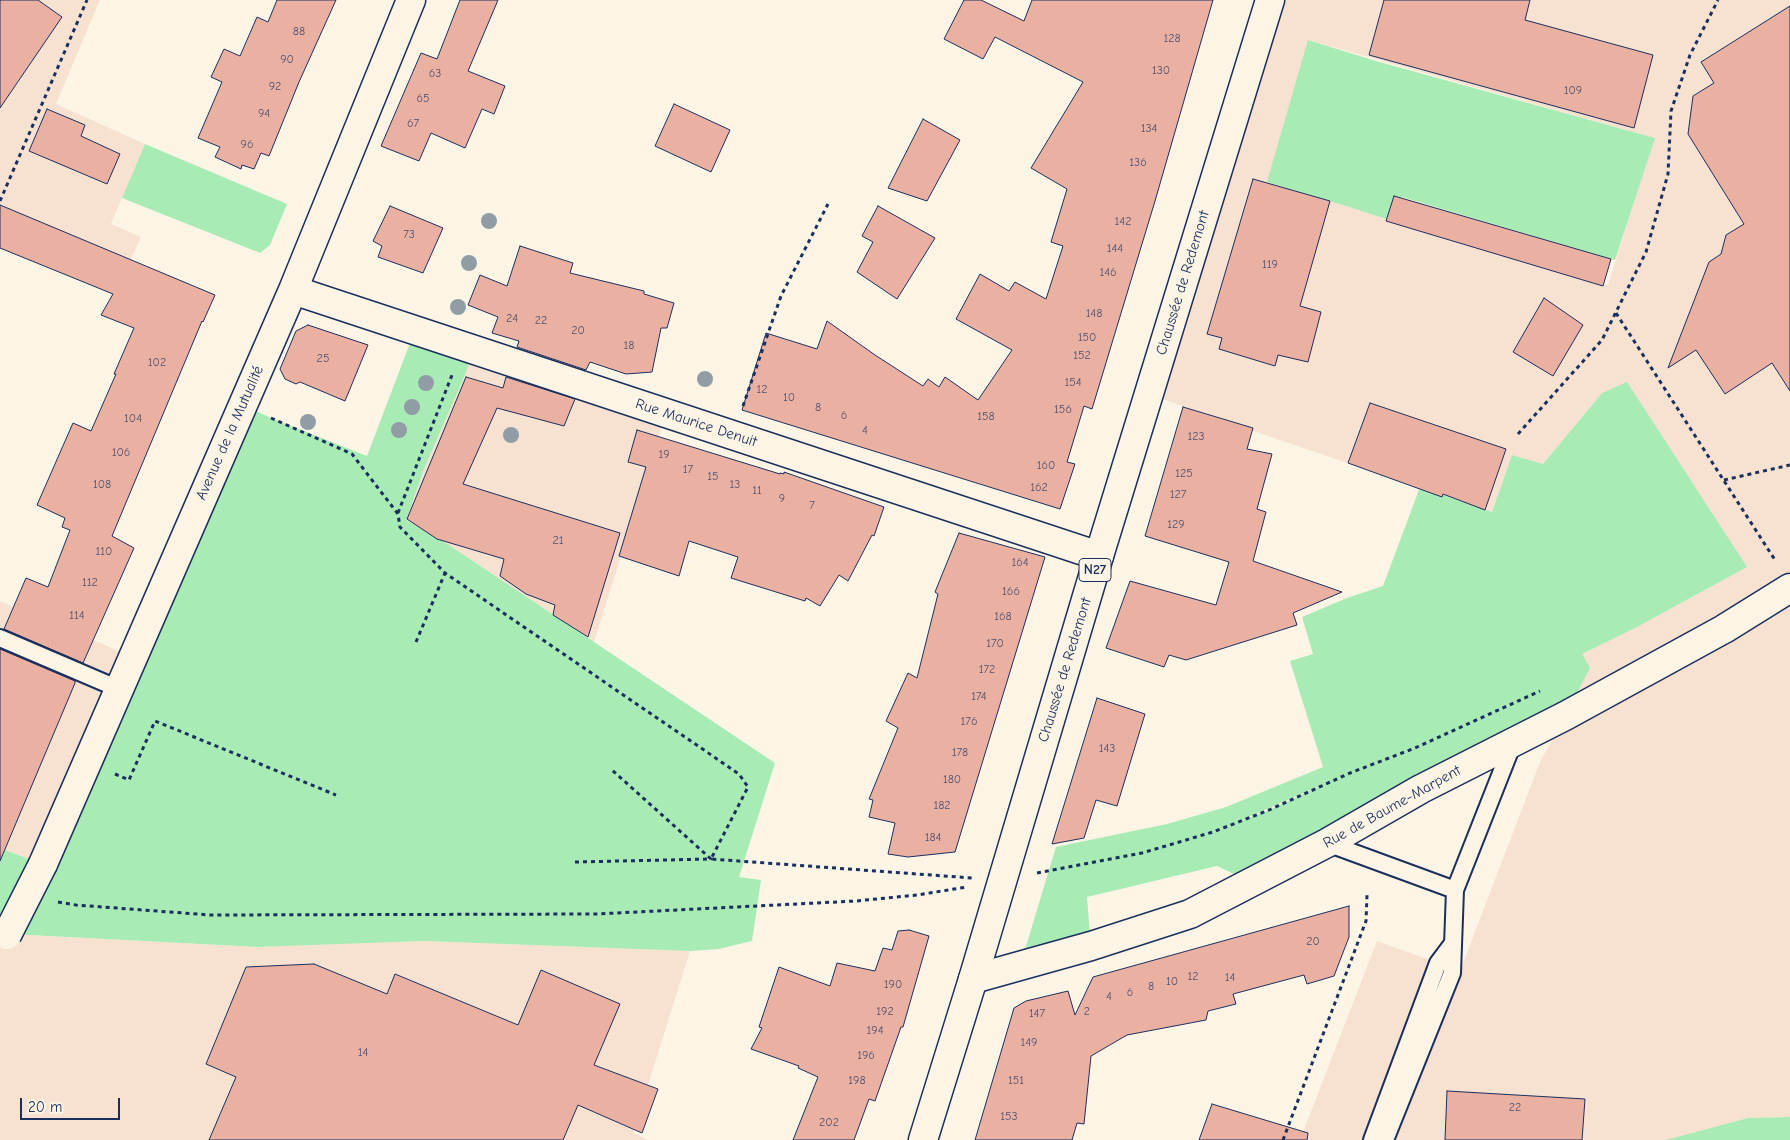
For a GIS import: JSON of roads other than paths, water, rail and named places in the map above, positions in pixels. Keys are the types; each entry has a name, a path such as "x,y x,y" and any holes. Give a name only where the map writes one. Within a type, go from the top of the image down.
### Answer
{"street":[{"name":"Avenue de la Mutualité","path":"3,941 43,864 293,290 411,0"},
{"name":"Chaussée de Redemont","path":"923,1140 1099,556 1270,0"},
{"name":"Rue Maurice Denuit","path":"293,290 1099,556"},
{"name":"Rue de Baume-Marpent","path":"973,979 1090,946 1190,914 1327,843 1421,789 1565,716 1724,629 1785,577"}],"lane":[{"path":"0,638 119,690"},
{"path":"1385,1140 1452,973 1456,890 1513,742"},
{"path":"1327,843 1456,890"},
{"path":"1372,1140 1438,963 1453,943"}]}
